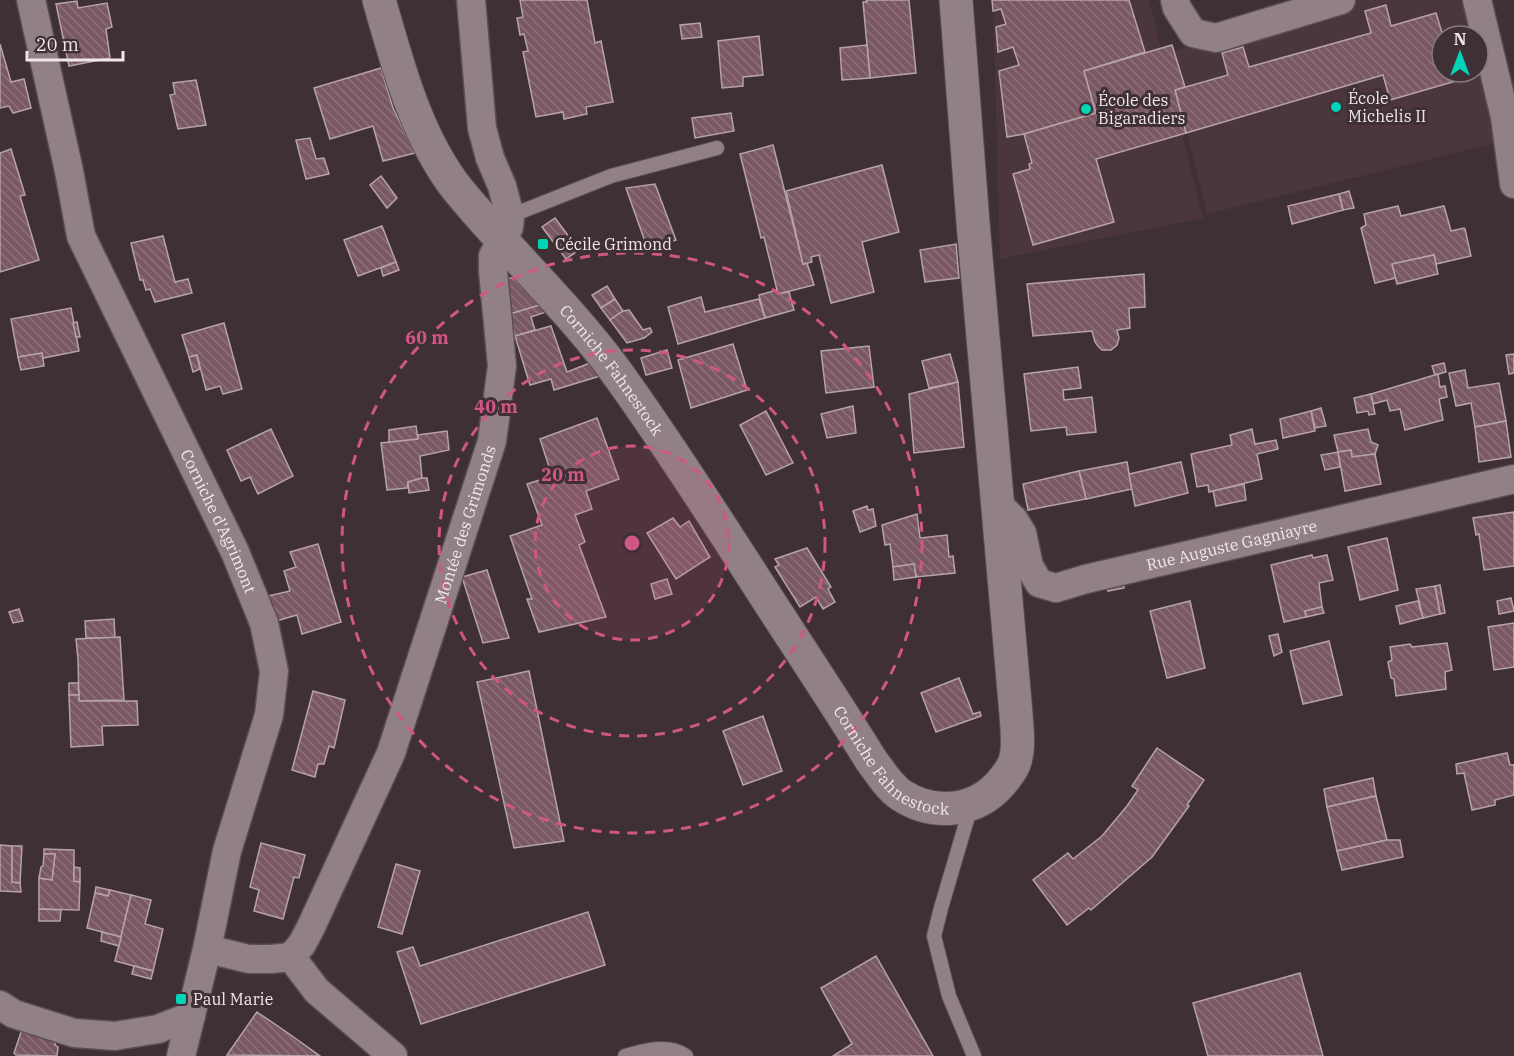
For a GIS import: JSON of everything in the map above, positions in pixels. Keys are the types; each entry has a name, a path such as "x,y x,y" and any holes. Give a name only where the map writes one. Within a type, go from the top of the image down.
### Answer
{"main road":[{"name":"Corniche Fahnestock","path":"379,0 407,89 429,144 452,181 476,212 506,228 622,380 706,504 871,760 899,794 917,804 935,808 971,805 994,791 1008,775 1017,748 956,0"}],"street":[{"name":"Corniche d'Agrimont","path":"30,0 69,171 81,236 235,552 264,623 274,670 269,715 227,851 207,949 181,1056"},
{"path":"471,0 482,128 490,158 502,186 506,228"},
{"path":"1175,0 1177,8 1193,33 1216,38 1341,0"},
{"path":"1486,2 1514,184"},
{"name":"Montée des Grimonds","path":"291,957 302,944 311,927 391,753 492,441 502,366 493,256 506,228"},
{"name":"Rue Auguste Gagniayre","path":"998,504 1014,520 1022,533 1029,566 1039,583 1056,588 1086,579 1514,479"},
{"path":"207,949 249,959 291,957 317,991 393,1056"},
{"path":"0,1005 15,1014 75,1033 115,1036 158,1029 191,1016"}],"lane":[{"path":"506,228 611,176 717,148"},
{"path":"971,805 934,936 949,996 974,1056"},
{"path":"624,1056 654,1048 681,1052 686,1056"}],"shaded area":[{"name":"École des Bigaradiers","path":"993,0 1149,0 1203,218 1000,259"},
{"name":"École Michelis II","path":"1348,0 1468,0 1473,24 1430,24 1430,84 1487,84 1500,142 1207,214 1167,53"}],"building":[{"path":"520,0 587,0 595,43 601,41 613,102 586,107 587,114 564,119 563,112 536,117 523,52 528,51 524,34 520,35 517,18 523,17"},
{"path":"866,0 909,0 916,73 870,78 863,2 867,2"},
{"path":"992,0 1129,0 1145,52 1084,71 1096,113 1007,137 999,71 1019,65 1013,47 998,52 996,27 1006,24 1001,9 993,11"},
{"path":"77,1 78,8 107,3 112,27 106,29 110,58 69,66 56,4"},
{"path":"1386,5 1391,26 1436,13 1439,24 1430,24 1430,84 1446,84 1390,100 1383,75 1186,133 1175,90 1228,75 1222,53 1243,47 1249,67 1371,33 1365,11"},
{"path":"700,23 702,37 682,39 680,25"},
{"path":"759,36 763,75 743,77 743,86 722,88 718,41"},
{"path":"0,44 11,82 24,79 31,108 13,113 9,106 0,108"},
{"path":"867,45 870,78 842,80 840,48"},
{"path":"1172,45 1185,87 1175,90 1186,133 1096,159 1114,222 1033,245 1013,174 1030,169 1029,164 1032,163 1024,134 1096,113 1084,71"},
{"path":"381,68 393,108 415,153 383,161 373,126 330,139 314,88"},
{"path":"196,80 206,125 178,129 170,95 175,94 173,83"},
{"path":"731,113 734,131 695,138 692,118"},
{"path":"310,138 316,159 324,158 329,174 306,179 296,140"},
{"path":"773,145 803,264 807,263 814,285 778,294 740,154"},
{"path":"11,149 25,195 20,196 39,260 0,272 0,153"},
{"path":"882,165 899,232 862,242 874,292 831,303 819,255 811,257 812,262 803,264 786,191"},
{"path":"381,176 397,198 387,208 370,185"},
{"path":"655,184 676,240 648,250 626,188"},
{"path":"1349,191 1354,208 1343,210 1339,194"},
{"path":"1339,194 1343,210 1292,224 1288,206"},
{"path":"1398,206 1401,216 1444,206 1451,231 1465,229 1471,256 1436,264 1434,255 1392,264 1396,278 1375,283 1361,228 1366,225 1364,214"},
{"path":"555,218 579,250 566,259 542,227"},
{"path":"382,226 396,262 358,276 344,240"},
{"path":"163,236 175,282 188,279 192,293 155,302 150,289 146,290 143,280 140,280 131,243"},
{"path":"956,244 959,278 925,282 920,250"},
{"path":"1434,255 1438,274 1397,284 1392,264"},
{"path":"396,262 399,270 383,276 381,268"},
{"path":"1144,274 1145,307 1129,308 1130,328 1117,330 1119,338 1117,345 1111,350 1102,350 1095,342 1092,331 1033,336 1027,284"},
{"path":"515,277 540,305 510,314 505,279"},
{"path":"607,286 615,299 601,308 592,295"},
{"path":"777,290 778,294 789,292 794,310 765,318 759,295"},
{"path":"701,297 705,312 759,299 765,318 678,344 668,307"},
{"path":"615,299 623,311 610,320 601,308"},
{"path":"540,305 546,312 531,317 535,330 515,336 510,314"},
{"path":"71,308 79,351 43,358 42,353 18,357 11,319"},
{"path":"629,310 643,330 650,328 652,332 644,338 627,343 610,320 623,311"},
{"path":"77,322 80,337 76,337 73,323"},
{"path":"224,323 242,389 223,394 220,386 206,390 197,355 189,357 182,335"},
{"path":"551,326 567,372 590,363 600,376 554,390 551,379 530,385 515,336"},
{"path":"733,344 747,390 691,408 678,360"},
{"path":"869,346 874,387 826,393 821,351"},
{"path":"667,350 672,368 646,375 641,358"},
{"path":"42,353 44,366 21,370 18,357"},
{"path":"950,354 958,382 929,388 922,361"},
{"path":"1514,354 1514,373 1509,374 1506,355"},
{"path":"197,355 200,369 193,372 189,357"},
{"path":"1444,363 1446,372 1435,375 1432,366"},
{"path":"1078,367 1081,388 1063,390 1064,400 1092,397 1096,432 1067,435 1066,427 1031,431 1024,374"},
{"path":"1465,370 1468,388 1499,383 1506,421 1475,427 1471,403 1456,406 1449,373"},
{"path":"1438,374 1440,387 1445,386 1447,397 1439,399 1443,420 1405,430 1400,409 1390,411 1387,400 1373,404 1371,394"},
{"path":"958,382 964,447 914,453 909,394"},
{"path":"1371,394 1375,414 1369,415 1368,411 1357,413 1354,398"},
{"path":"853,406 856,433 827,438 821,414"},
{"path":"1321,408 1326,426 1315,428 1311,411"},
{"path":"766,411 793,463 766,475 740,425"},
{"path":"1311,411 1315,431 1283,438 1280,419"},
{"path":"597,418 619,479 586,491 592,509 575,515 585,542 579,545 606,617 539,632 527,599 532,599 510,536 542,525 527,484 552,476 540,439"},
{"path":"1506,421 1511,457 1479,462 1475,427"},
{"path":"416,426 418,439 389,443 389,430"},
{"path":"271,429 293,476 258,494 250,477 241,481 227,450"},
{"path":"1252,429 1255,444 1276,440 1278,449 1257,454 1262,479 1209,492 1208,485 1197,487 1191,454 1232,445 1230,435"},
{"path":"1368,429 1371,442 1378,445 1375,454 1352,457 1351,450 1338,452 1334,435"},
{"path":"447,431 449,450 420,456 422,478 408,482 407,488 387,490 381,443 418,439 418,435"},
{"path":"1351,450 1352,457 1375,454 1381,484 1345,491 1338,452"},
{"path":"1338,452 1340,467 1325,470 1321,455"},
{"path":"1127,462 1132,489 1086,499 1079,471"},
{"path":"1181,462 1188,493 1135,506 1129,474"},
{"path":"1079,471 1086,499 1028,510 1023,484"},
{"path":"427,478 429,490 409,493 408,482"},
{"path":"1244,484 1246,500 1216,506 1213,491"},
{"path":"867,506 868,510 873,509 876,526 860,532 853,511"},
{"path":"1514,512 1514,566 1484,570 1479,534 1476,535 1473,518"},
{"path":"917,514 920,538 947,535 949,557 953,556 955,573 916,577 914,564 893,567 890,544 885,545 882,525"},
{"path":"673,518 680,527 689,521 710,557 676,579 647,533"},
{"path":"1387,538 1398,590 1360,600 1348,547"},
{"path":"318,544 341,622 302,634 297,615 276,621 268,596 290,591 284,571 296,567 290,552"},
{"path":"807,548 831,587 828,589 835,602 823,609 816,597 800,607 775,567 779,565 775,559"},
{"path":"1312,555 1313,558 1327,555 1333,580 1319,583 1322,607 1305,611 1306,617 1284,622 1271,565"},
{"path":"914,564 916,577 894,580 893,567"},
{"path":"487,570 509,638 483,643 462,577"},
{"path":"667,579 672,594 655,599 651,584"},
{"path":"1123,581 1124,588 1108,591 1107,585"},
{"path":"1440,585 1445,613 1440,614 1435,586"},
{"path":"1435,586 1440,614 1423,618 1416,589"},
{"path":"1511,598 1514,611 1499,614 1497,601"},
{"path":"1190,601 1205,668 1167,678 1150,611"},
{"path":"1418,601 1423,618 1400,624 1396,606"},
{"path":"1322,607 1324,613 1306,617 1305,611"},
{"path":"19,609 23,621 13,623 9,612"},
{"path":"114,619 115,638 86,638 85,621"},
{"path":"1514,623 1514,667 1494,670 1488,627"},
{"path":"1278,634 1282,652 1274,656 1269,636"},
{"path":"120,637 124,700 79,701 76,639"},
{"path":"1329,641 1342,695 1303,704 1290,651"},
{"path":"1447,643 1452,670 1445,672 1446,689 1396,696 1394,679 1391,678 1388,662 1392,660 1390,647"},
{"path":"529,671 564,841 514,848 477,682"},
{"path":"959,678 973,714 980,712 981,716 936,732 921,693"},
{"path":"69,683 78,683 79,695 69,695"},
{"path":"313,691 345,700 334,748 329,746 324,764 318,764 315,777 292,770"},
{"path":"69,695 79,695 79,701 137,701 138,725 102,726 103,745 71,747"},
{"path":"763,716 782,771 743,785 723,731"},
{"path":"1157,748 1204,780 1187,805 1189,806 1152,857 1091,910 1089,908 1067,925 1033,880 1068,853 1073,859 1102,836 1138,790 1132,786"},
{"path":"1507,753 1510,765 1514,765 1514,795 1495,800 1495,805 1472,810 1464,773 1457,774 1456,764"},
{"path":"1373,778 1376,796 1327,807 1324,789"},
{"path":"1376,796 1387,840 1337,851 1327,807"},
{"path":"1387,840 1400,840 1403,857 1342,870 1337,851"},
{"path":"261,843 305,855 299,878 294,877 283,919 254,911 259,890 250,887"},
{"path":"0,845 12,846 12,882 20,883 21,892 0,891"},
{"path":"12,846 22,846 20,883 12,882"},
{"path":"44,849 74,850 74,881 80,882 79,910 39,909 39,878 52,880 55,854 44,854"},
{"path":"44,854 55,854 52,880 39,878"},
{"path":"396,864 420,871 402,934 378,927"},
{"path":"74,867 80,868 80,882 74,881"},
{"path":"96,887 110,890 108,896 95,893"},
{"path":"110,890 131,895 121,937 87,928 95,893 108,896"},
{"path":"131,895 151,900 145,924 163,929 153,971 115,961"},
{"path":"39,909 61,910 60,921 39,921"},
{"path":"588,912 605,965 421,1024 397,952 413,947 420,966"},
{"path":"102,932 121,937 119,946 101,941"},
{"path":"876,956 933,1056 833,1056 852,1044 821,988"},
{"path":"134,966 153,971 151,979 132,974"},
{"path":"1300,973 1323,1056 1208,1056 1193,1003"},
{"path":"257,1012 288,1033 320,1056 227,1055"},
{"path":"21,1032 56,1039 57,1056 16,1055 14,1053"}],"place":[{"name":"École Michelis II","path":"1336,107"},
{"name":"École des Bigaradiers","path":"1086,109"},
{"name":"Cécile Grimond","path":"543,244"},
{"name":"Paul Marie","path":"181,999"}]}
